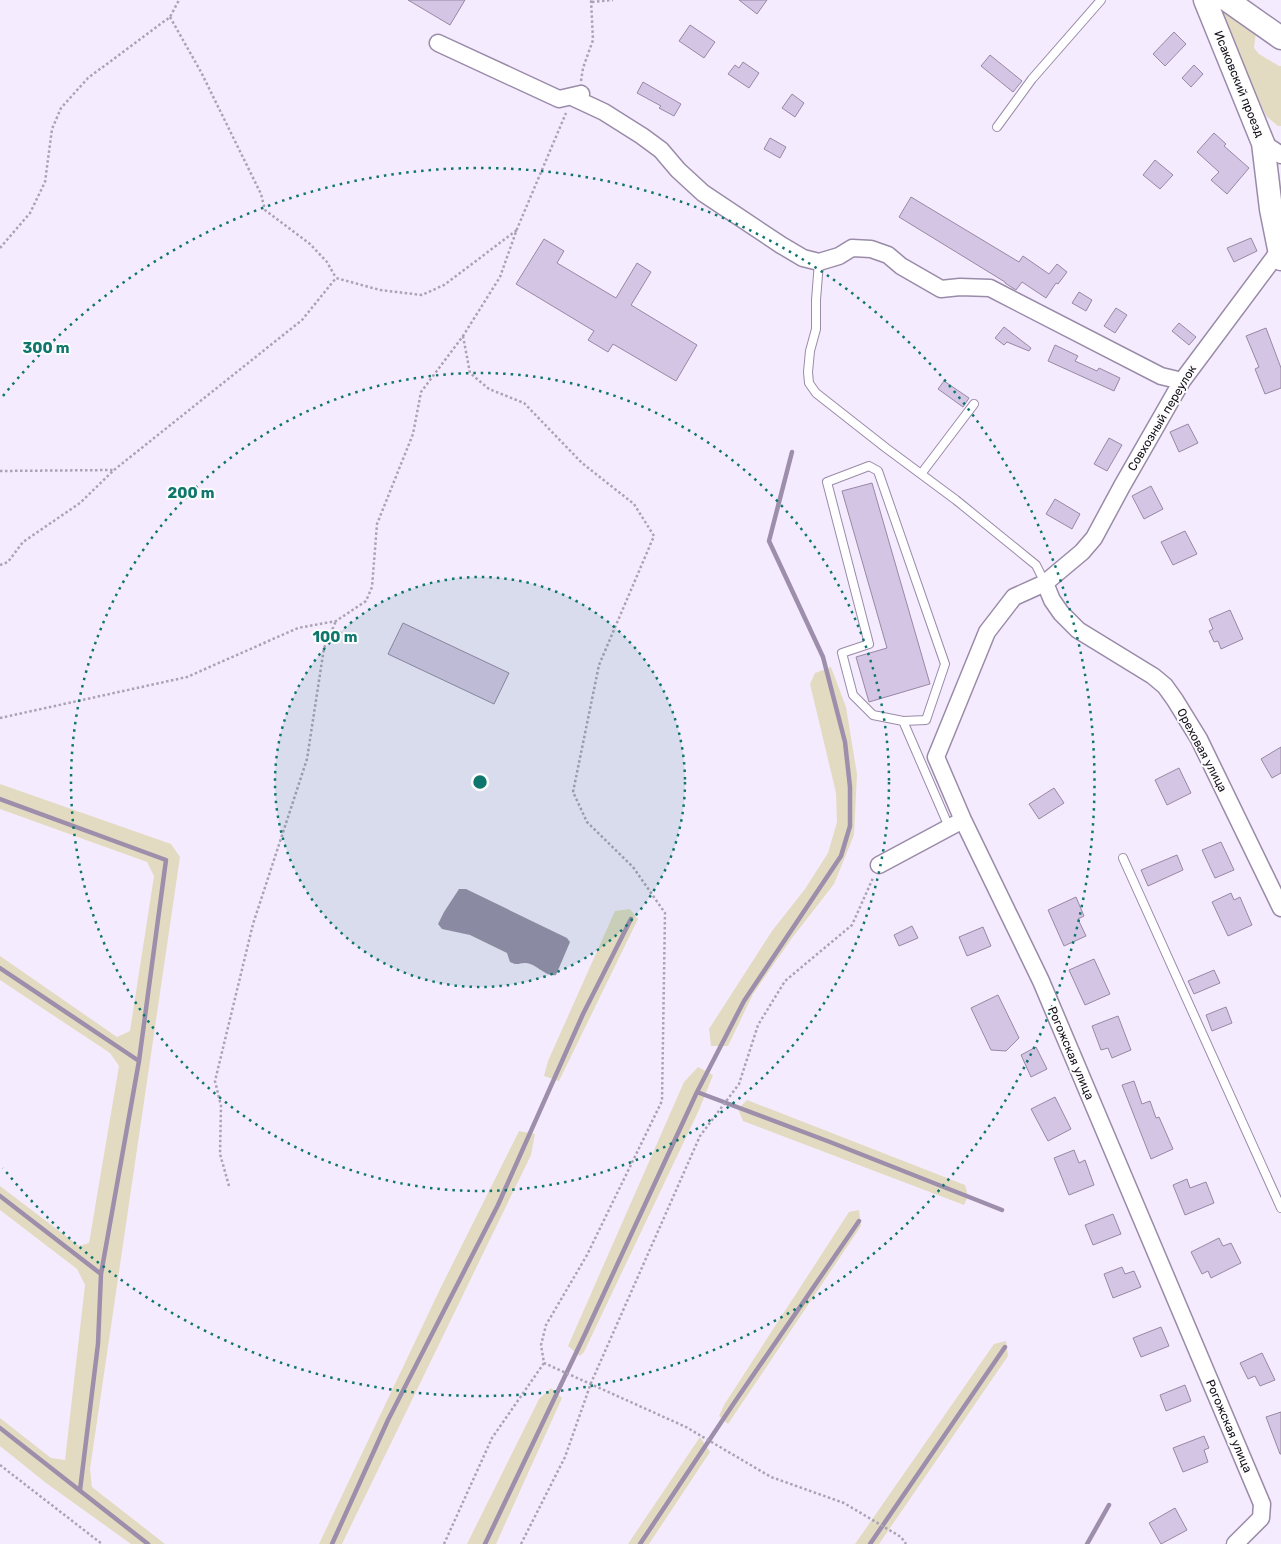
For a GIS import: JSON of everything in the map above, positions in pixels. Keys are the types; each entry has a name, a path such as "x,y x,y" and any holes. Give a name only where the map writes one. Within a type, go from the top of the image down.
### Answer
{"street":[{"name":"Исаковский проезд","path":"1205,0 1272,149 1271,209 1280,255"},
{"path":"1227,0 1281,38"},
{"path":"438,43 559,99 577,96 662,150 678,170 703,192 803,258 819,262 839,256 852,248 871,248 888,255 901,266 941,289 960,287 990,288 1161,376 1182,381"},
{"name":"Совхозный переулок","path":"1045,583 1082,552 1094,538 1182,381 1280,255"},
{"name":"Рогожская улица","path":"1045,583 1014,597 987,632 936,757 956,823 1041,981 1262,1504 1261,1518 1235,1544"},
{"name":"Ореховая улица","path":"1045,583 1056,606 1078,630 1153,676 1175,700 1199,739 1281,908"},
{"path":"879,865 956,823"}],"lane":[{"path":"997,127 1032,79 1101,0"},
{"path":"819,262 816,329 808,372 809,383 816,393 956,500 1036,565 1045,583"},
{"path":"921,474 974,404"},
{"path":"870,466 878,471 945,664 926,720 903,721 873,715 853,694 842,653 869,644 827,482 870,466"},
{"path":"903,721 956,823"},
{"path":"1123,858 1281,1208"}],"path":[{"path":"0,248 30,213 45,182 52,129 61,108 88,78 170,17 178,0"},
{"path":"0,718 187,677 298,628 336,621 366,601 372,587 377,524 413,434 421,392 463,336 500,277 567,111 577,96 582,68 593,40 591,1 613,0"},
{"path":"170,17 201,72 261,194 265,210 310,244 327,262 336,278 380,290 422,296 444,285 518,229"},
{"path":"0,565 8,562 22,542 80,503 114,470 302,320 336,278"},
{"path":"444,1544 492,1438 544,1363 541,1345 546,1325 587,1255 662,1101 665,913 633,867 587,822 573,792 599,666 654,536 634,504 582,463 524,403 489,389 470,373 463,336"},
{"path":"0,471 114,470"},
{"path":"229,1186 220,1154 221,1106 215,1081 253,924 306,759 324,648 336,621"},
{"path":"521,1544 565,1456 591,1383 700,1136 739,1084 758,1025 785,981 852,925 879,865"},
{"path":"544,1363 686,1427 771,1477 844,1504 901,1537 906,1544"},
{"path":"0,1465 102,1544"}],"shaded area":[{"path":"1224,7 1256,32 1254,48 1259,54 1281,66 1281,126 1278,126 1266,116 1220,12"},
{"path":"831,667 846,707 857,774 854,835 834,884 792,938 753,994 728,1046 711,1046 709,1029 772,931 805,889 828,853 837,822 836,793 810,684 815,673"},
{"path":"0,784 171,844 180,857 90,1469 92,1487 165,1544 131,1544 46,1483 0,1446 0,1418 51,1458 65,1460 85,1285 77,1269 0,1210 0,1186 79,1246 89,1243 119,1066 110,1053 0,980 0,956 117,1037 130,1031 154,876 147,862 0,809"},
{"path":"459,889 466,889 567,938 570,942 556,975 548,974 530,964 510,962 507,953 470,935 442,929 438,924"},
{"path":"630,909 638,919 559,1081 544,1076 548,1061 615,911"},
{"path":"698,1067 713,1075 699,1110 584,1352 580,1356 568,1346 684,1082"},
{"path":"747,1100 965,1185 968,1196 964,1205 743,1121 738,1109"},
{"path":"519,1131 535,1134 531,1155 342,1544 319,1544 441,1287"},
{"path":"859,1210 861,1226 728,1424 719,1416 724,1405 849,1212"},
{"path":"1006,1341 1008,1356 879,1544 855,1544 994,1344"},
{"path":"551,1388 562,1398 496,1544 467,1544 539,1399"},
{"path":"700,1437 710,1452 649,1544 628,1544"}],"building":[{"path":"408,0 465,0 450,25"},
{"path":"739,0 767,0 757,14"},
{"path":"690,25 715,42 704,58 679,41"},
{"path":"1174,32 1186,44 1165,66 1153,54"},
{"path":"990,55 1022,81 1013,92 981,66"},
{"path":"743,62 759,73 749,88 728,74 735,65 739,68"},
{"path":"1194,65 1203,74 1191,87 1182,78"},
{"path":"643,82 681,104 674,116 659,108 661,106 637,93"},
{"path":"792,94 804,103 795,117 782,108"},
{"path":"1214,133 1226,144 1224,146 1249,168 1227,194 1211,180 1219,172 1197,152"},
{"path":"770,138 786,147 780,158 764,149"},
{"path":"1155,160 1173,175 1160,189 1143,175"},
{"path":"911,197 1019,262 1023,256 1049,274 1057,264 1067,272 1058,284 1056,283 1046,298 1022,282 1016,290 899,217"},
{"path":"1251,238 1257,251 1234,262 1227,248"},
{"path":"544,239 564,251 557,263 616,298 637,263 651,272 631,305 697,345 676,381 613,344 608,352 588,340 594,331 516,284"},
{"path":"1079,292 1092,300 1086,311 1072,303"},
{"path":"1116,308 1127,315 1115,333 1104,326"},
{"path":"1179,323 1196,337 1189,345 1172,331"},
{"path":"1004,327 1031,348 1029,351 1007,342 1004,345 995,338"},
{"path":"1266,328 1281,368 1281,388 1265,394 1255,369 1259,367 1246,336"},
{"path":"1055,345 1078,356 1075,361 1097,371 1099,368 1120,378 1114,391 1048,361"},
{"path":"944,381 969,398 963,407 938,389"},
{"path":"1188,424 1198,443 1179,452 1170,432"},
{"path":"1109,438 1122,445 1107,471 1094,464"},
{"path":"872,483 930,684 869,702 856,657 887,648 842,491"},
{"path":"1151,486 1163,509 1144,519 1132,496"},
{"path":"1055,499 1080,514 1072,529 1046,514"},
{"path":"1185,531 1197,554 1173,565 1161,542"},
{"path":"1230,610 1243,639 1221,649 1218,641 1214,642 1209,631 1213,629 1209,619"},
{"path":"403,623 509,673 494,704 388,654"},
{"path":"1281,747 1281,773 1272,778 1261,759"},
{"path":"1179,768 1191,793 1167,805 1155,780"},
{"path":"1054,788 1064,803 1039,819 1029,804"},
{"path":"1221,842 1234,870 1215,878 1202,850"},
{"path":"1177,855 1183,870 1148,886 1141,870"},
{"path":"1231,893 1234,900 1240,897 1252,925 1228,936 1212,902"},
{"path":"1076,897 1084,916 1078,919 1086,936 1064,946 1048,910"},
{"path":"912,926 918,938 899,946 894,935"},
{"path":"983,927 991,946 967,956 959,937"},
{"path":"1094,959 1110,994 1085,1005 1069,970"},
{"path":"1214,970 1220,983 1194,994 1188,981"},
{"path":"998,995 1019,1038 1006,1051 991,1050 971,1008"},
{"path":"1226,1007 1232,1023 1212,1031 1206,1015"},
{"path":"1118,1016 1131,1050 1112,1058 1108,1048 1101,1050 1092,1026"},
{"path":"1036,1047 1047,1069 1031,1077 1021,1055"},
{"path":"1134,1081 1142,1104 1150,1101 1156,1118 1159,1117 1173,1149 1151,1159 1122,1085"},
{"path":"1055,1097 1071,1129 1048,1141 1031,1109"},
{"path":"1074,1150 1079,1163 1085,1160 1094,1185 1069,1195 1054,1158"},
{"path":"1187,1179 1190,1188 1206,1182 1214,1203 1185,1215 1173,1185"},
{"path":"1113,1214 1121,1234 1093,1245 1085,1225"},
{"path":"1219,1238 1223,1246 1231,1243 1241,1263 1211,1278 1208,1271 1202,1274 1191,1252"},
{"path":"1122,1267 1125,1274 1134,1271 1141,1287 1113,1298 1104,1274"},
{"path":"1161,1327 1169,1346 1141,1357 1133,1338"},
{"path":"1262,1353 1275,1380 1260,1386 1255,1376 1248,1379 1240,1363"},
{"path":"1185,1385 1191,1401 1166,1411 1160,1395"},
{"path":"1281,1412 1281,1454 1280,1454 1266,1417"},
{"path":"1204,1436 1209,1448 1204,1450 1208,1462 1183,1472 1173,1448"},
{"path":"1175,1508 1187,1530 1161,1544 1149,1523"}],"waterway":[{"path":"485,1544 697,1092 744,1001 841,856 850,826 850,787 845,742 823,657 769,541 792,452"},
{"path":"0,799 166,860 139,1061 101,1274 98,1344 80,1490"},
{"path":"332,1544 388,1420 498,1205 583,1014 631,919"},
{"path":"0,968 139,1061"},
{"path":"697,1092 1002,1210"},
{"path":"0,1196 101,1274"},
{"path":"640,1544 859,1221"},
{"path":"870,1544 1005,1347"},
{"path":"0,1428 148,1544"},
{"path":"1087,1544 1109,1505"}]}
